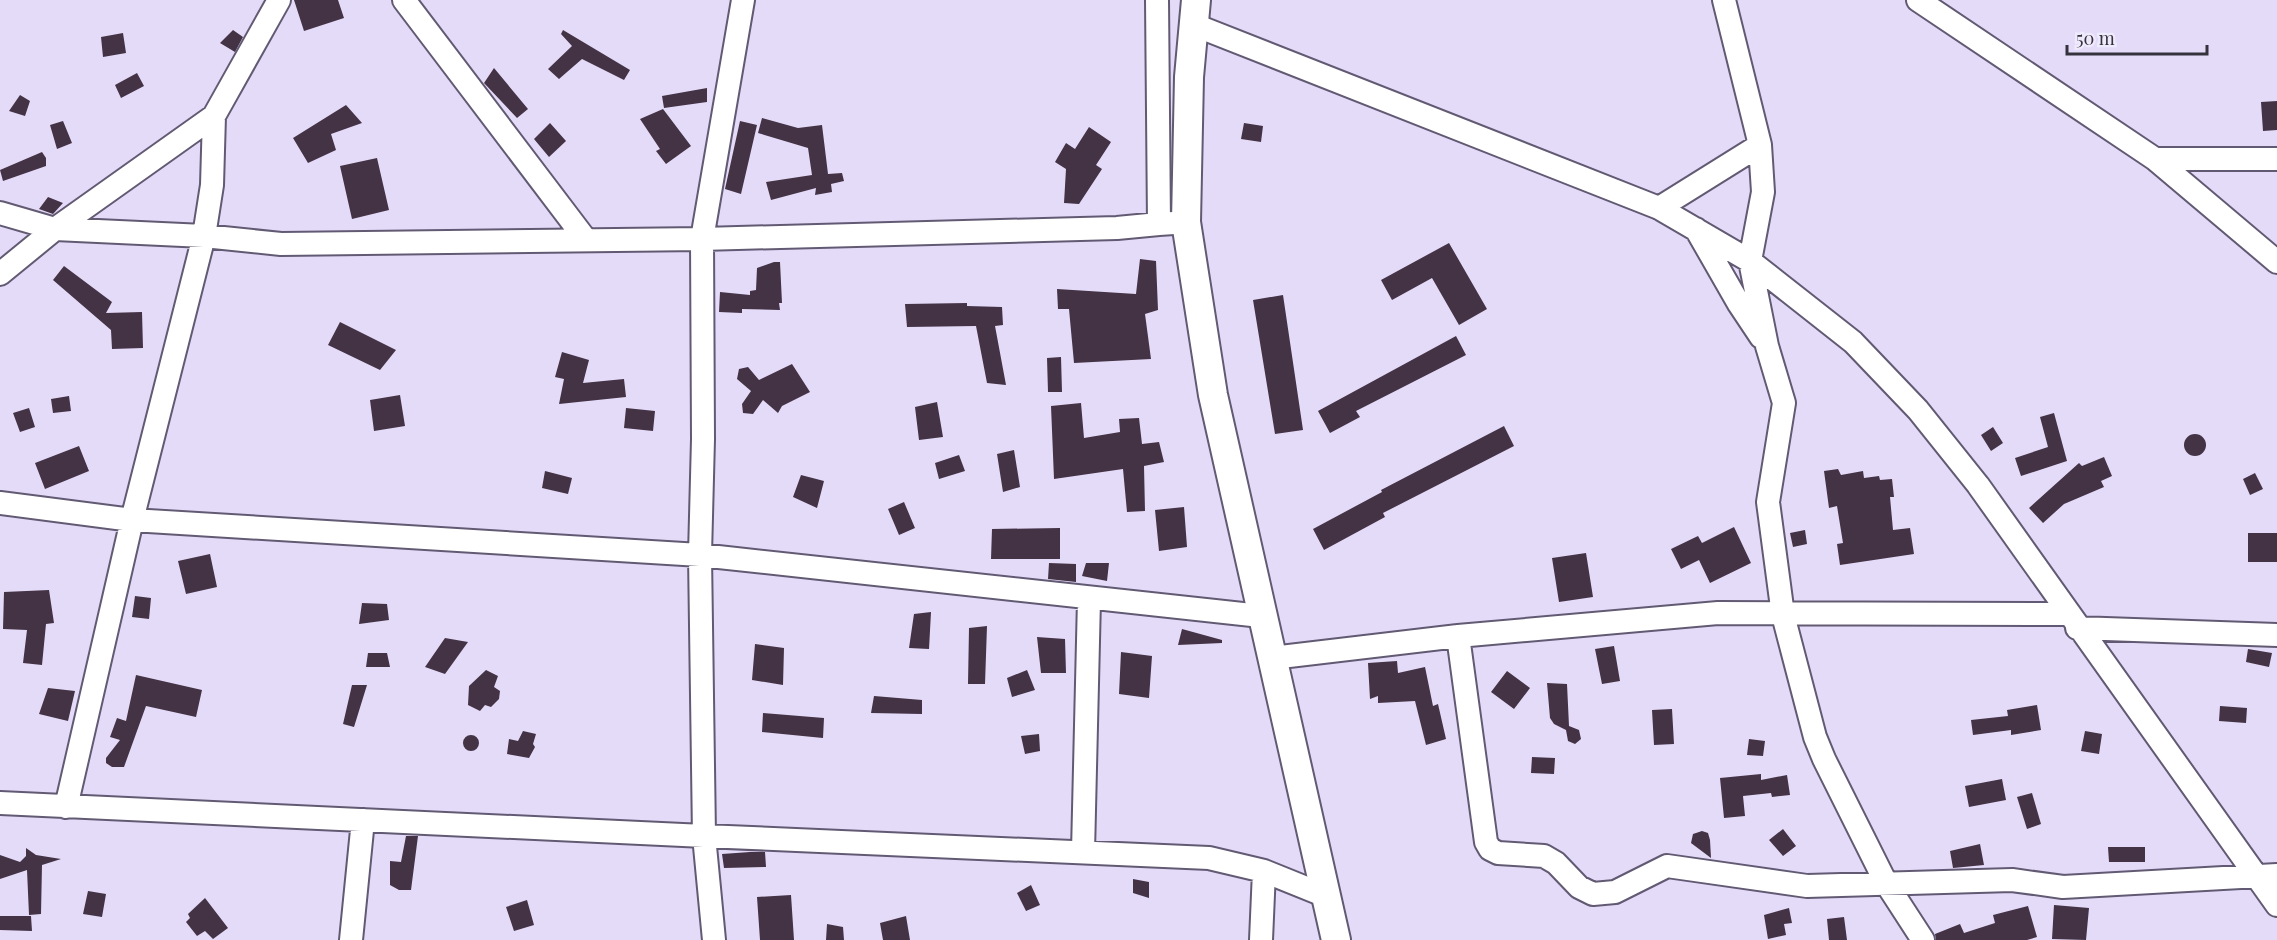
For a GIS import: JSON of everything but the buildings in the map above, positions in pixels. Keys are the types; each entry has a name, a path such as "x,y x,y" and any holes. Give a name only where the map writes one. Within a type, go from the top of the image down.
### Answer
{"main road":[{"path":"1194,12 1172,223 1213,395 1260,616 1272,658 1336,940"}],"street":[{"path":"0,274 55,229 214,116 279,0"},
{"path":"404,0 418,22 586,240"},
{"path":"714,940 704,836 700,555 703,440 702,239 743,0"},
{"path":"0,213 55,229 204,236 281,244 702,239 1117,228 1172,223 1157,0"},
{"path":"1724,0 1760,145 1763,192 1750,261 1767,346 1784,403 1768,502 1783,615 1820,748 1886,883 1923,940"},
{"path":"1918,0 2155,159 2277,262"},
{"path":"1194,12 1659,208 1750,261 1853,342 1918,410 1978,484 2073,621 2267,875 2277,905"},
{"path":"66,807 132,520 204,236 212,185 214,116"},
{"path":"1659,208 1760,145"},
{"path":"2155,159 2277,159"},
{"path":"1695,228 1738,304 1767,346"},
{"path":"0,503 132,520 700,555 1260,616"},
{"path":"1083,852 1089,599"},
{"path":"1272,658 1458,636 1718,613 2073,621 2277,634"},
{"path":"1458,636 1486,842 1490,849 1498,853 1544,856 1556,863 1580,887 1593,894 1615,892 1667,866 1807,886 2025,880 2063,887 2267,875"},
{"path":"0,803 1209,858 1264,871 1326,896"},
{"path":"351,940 363,820"},
{"path":"1261,940 1264,871"}]}
